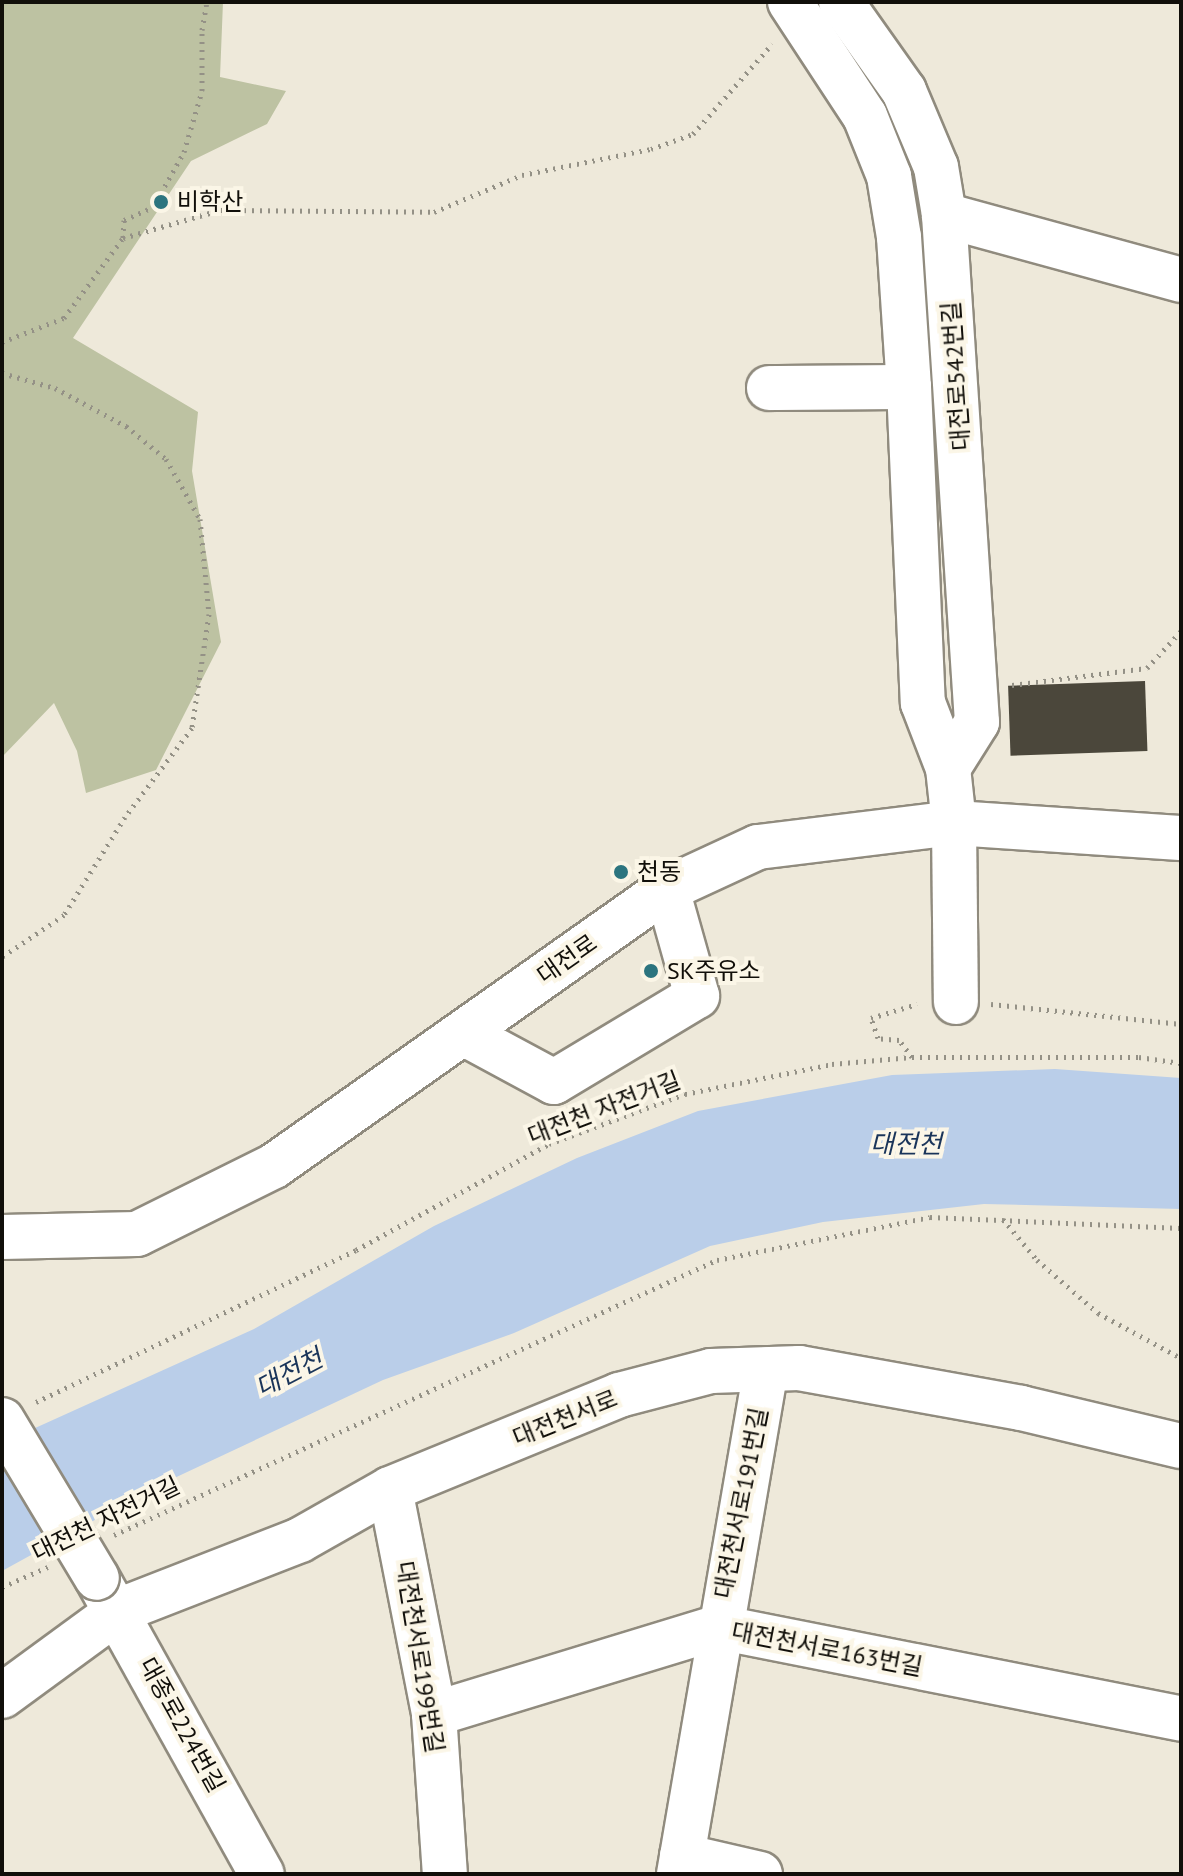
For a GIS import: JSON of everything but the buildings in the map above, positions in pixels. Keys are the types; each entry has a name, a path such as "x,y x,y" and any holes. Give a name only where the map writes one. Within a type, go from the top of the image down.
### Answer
{"main road":[{"name":"대전로542번길","path":"810,7 904,91 936,167 944,215 977,722"},
{"name":"대전로542번길","path":"810,7 865,116 889,176 909,387 923,703 948,768 954,823 956,1002"},
{"path":"944,215 1181,280"},
{"path":"769,388 909,387"},
{"path":"948,768 977,722"},
{"name":"대전로","path":"2,1237 137,1234 274,1166 667,889 758,847 954,823 1181,838"},
{"path":"463,1033 554,1082 697,996 667,889"},
{"name":"대전천서로","path":"2,1696 105,1577 300,1540 390,1489 619,1395 711,1371 799,1368 1021,1408 1181,1446"},
{"name":"대전천서로191번길","path":"680,1865 718,1627 766,1369"},
{"name":"대종로224번길","path":"15,1412 262,1874"},
{"name":"대전천서로199번길","path":"390,1489 434,1714 445,1874"},
{"name":"대전천서로163번길","path":"434,1714 718,1627 1181,1719"},
{"path":"680,1865 760,1874"}],"path":[{"path":"2,342 64,318 123,238 124,220 153,207 184,152 202,91 202,30 207,2"},
{"path":"123,238 220,210 434,212 522,175 651,149 693,134 745,69 810,7"},
{"path":"2,373 55,388 126,426 166,459 200,519 209,614 192,728 117,829 64,915 2,957"},
{"path":"977,722 1006,686 1147,668 1181,631"},
{"path":"912,1057 899,1040 878,1038 871,1018 922,1002 956,1002 1079,1010 1181,1024"},
{"name":"대전천 자전거길","path":"15,1412 122,1365 356,1250 549,1144 685,1094 832,1064 912,1057 1139,1057 1181,1063"},
{"name":"대전천 자전거길","path":"105,1577 717,1260 930,1217 1181,1228"},
{"path":"1003,1218 1037,1260 1098,1313 1181,1358"},
{"name":"대전천 자전거길","path":"2,1587 57,1563"}],"green space":[{"path":"2,2 223,2 220,77 286,91 267,124 191,161 73,338 198,412 192,471 221,642 156,770 86,793 77,751 54,703 2,757"}],"water":[{"name":"대전천","path":"1055,1069 1181,1078 1181,1209 984,1204 823,1222 710,1246 514,1333 383,1380 153,1488 2,1571 2,1443 254,1329 434,1226 577,1158 698,1111 892,1075"}],"place":[{"name":"비학산","path":"161,202"},
{"name":"천동","path":"621,872"},
{"name":"SK주유소","path":"651,971"}]}
